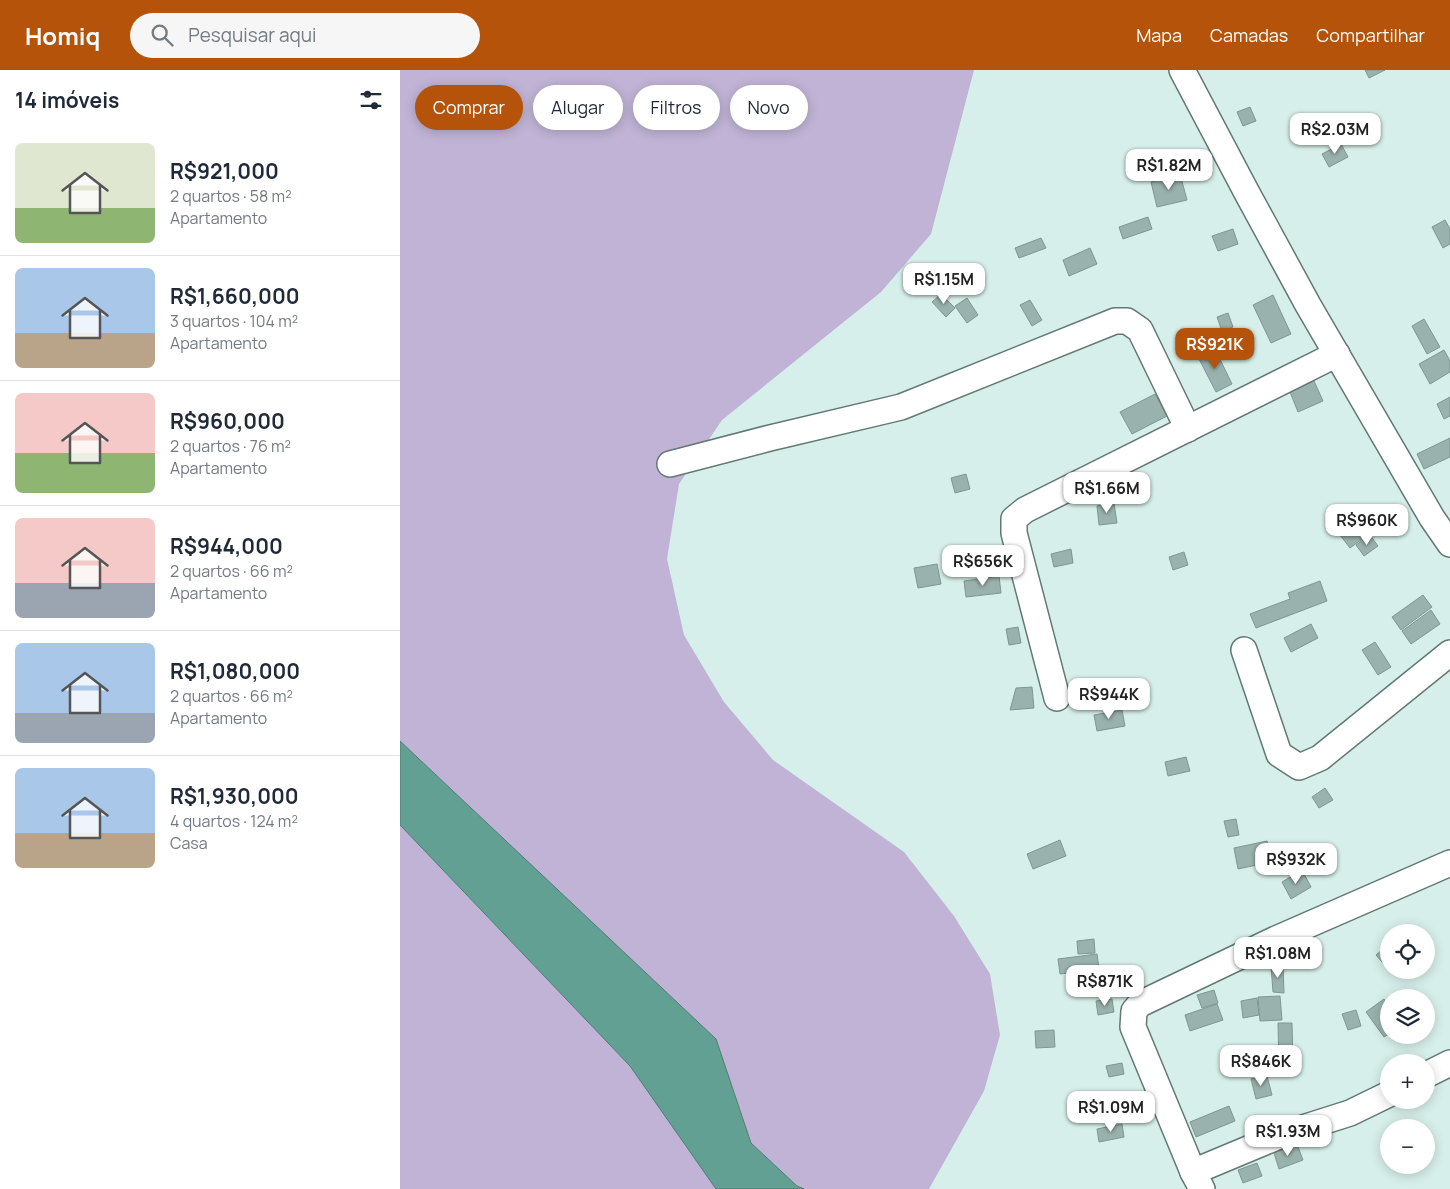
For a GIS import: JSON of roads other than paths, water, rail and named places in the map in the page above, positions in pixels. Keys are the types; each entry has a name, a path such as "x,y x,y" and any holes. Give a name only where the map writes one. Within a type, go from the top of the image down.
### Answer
{"street":[{"path":"1182,70 1308,305 1432,518 1450,544"},
{"path":"670,464 901,407 1115,321 1127,321 1140,330 1188,428"},
{"path":"1057,698 1014,533 1014,519 1025,510 1337,354"},
{"path":"1244,650 1279,754 1299,767 1320,758 1450,654"},
{"path":"1380,1098 1350,1113 1284,1134 1197,1181 1133,1027 1134,1011 1140,1004 1276,939 1450,863"},
{"path":"1435,1070 1450,1063"}]}
